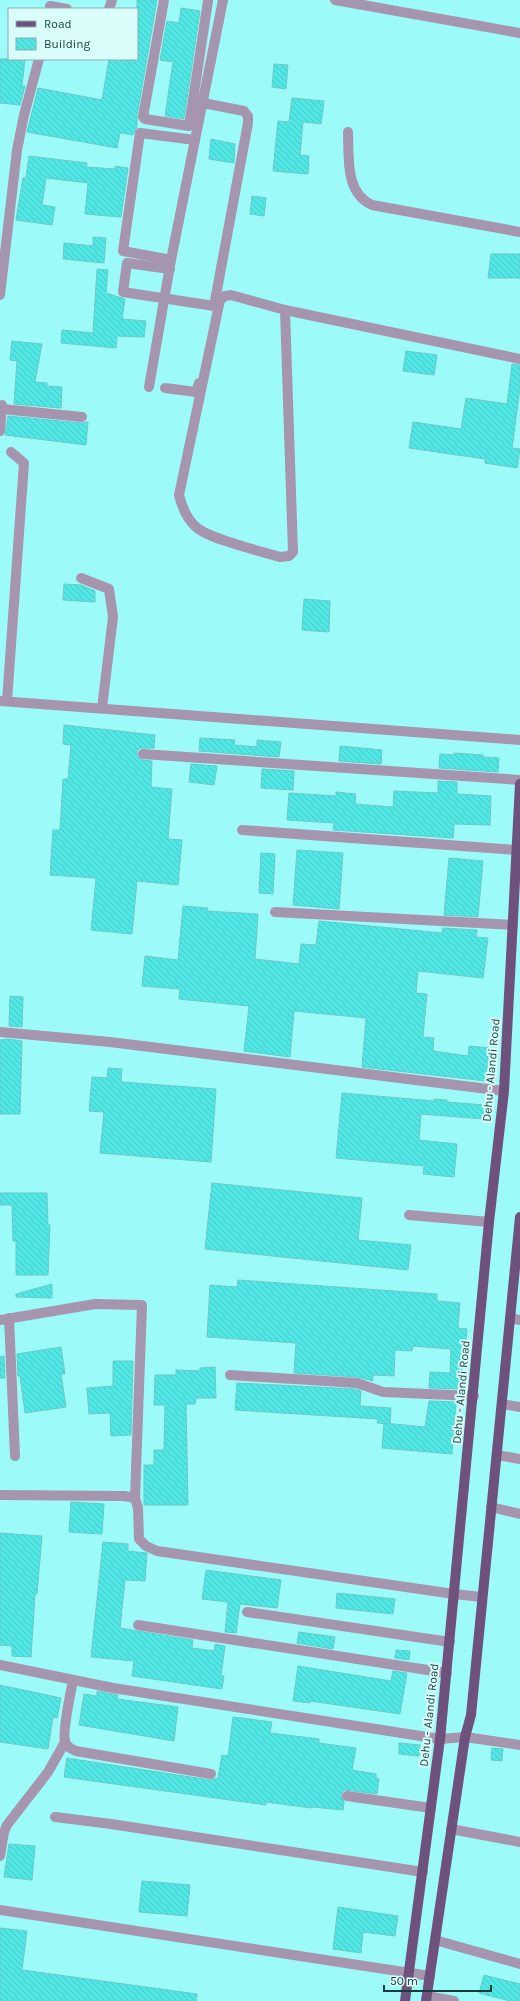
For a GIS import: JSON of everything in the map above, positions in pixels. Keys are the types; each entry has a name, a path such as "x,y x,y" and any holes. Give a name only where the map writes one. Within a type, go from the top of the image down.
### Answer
{"main road":[{"name":"Dehu - Alandi Road","path":"405,2001 410,1974 440,1738 474,1396 489,1222 504,1091 520,784"},
{"path":"426,1999 465,1737 471,1715 502,1404 515,1319 520,1217"}],"street":[{"path":"149,387 171,264 223,2 205,1 189,126 145,119 143,116 164,0"},
{"path":"335,0 520,33"},
{"path":"50,5 63,8"},
{"path":"0,295 4,229 17,150 38,60"},
{"path":"165,388 193,393 197,391 248,123 248,116 244,111 202,103"},
{"path":"348,132 351,178 355,192 363,201 372,205 520,232"},
{"path":"171,264 123,251 140,133 195,140"},
{"path":"171,264 127,263 123,292 214,306"},
{"path":"285,310 293,552 288,556 280,557 209,535 196,527 183,510 179,495 220,300 225,296 231,296 285,310 520,359"},
{"path":"0,431 2,407 82,417"},
{"path":"11,452 24,463 3,701 520,740"},
{"path":"81,578 109,589 113,617 102,708"},
{"path":"143,754 520,780"},
{"path":"242,830 516,850"},
{"path":"275,912 513,925"},
{"path":"0,1032 110,1042 504,1091"},
{"path":"409,1215 489,1222"},
{"path":"14,1456 4,1319 95,1304 142,1305 135,1498 138,1508 139,1539 146,1546 157,1551 482,1597"},
{"path":"230,1375 357,1383 383,1392 474,1396"},
{"path":"502,1404 520,1407"},
{"path":"497,1455 520,1459"},
{"path":"0,1495 124,1496 135,1498"},
{"path":"491,1507 520,1514"},
{"path":"247,1612 450,1642"},
{"path":"138,1626 447,1673"},
{"path":"0,1665 113,1688 440,1738 465,1737 520,1746"},
{"path":"0,1856 4,1832 7,1824 48,1772 65,1742 73,1680"},
{"path":"65,1742 76,1751 211,1774"},
{"path":"347,1796 431,1808"},
{"path":"55,1817 111,1824 423,1872"},
{"path":"451,1829 520,1842"},
{"path":"0,1910 430,1976"},
{"path":"435,1940 520,1964"},
{"path":"426,1999 454,2001"}],"building":[{"path":"137,0 157,0 137,116 137,127 133,135 120,133 117,148 27,132 38,88 102,100 109,60 138,60"},
{"path":"181,8 200,11 184,119 165,116 173,62 160,60 167,21 179,23"},
{"path":"0,59 25,60 22,86 25,86 20,105 0,103"},
{"path":"274,64 288,65 286,89 272,87"},
{"path":"292,98 324,101 321,124 303,122 300,155 309,156 308,174 273,171 278,121 289,122"},
{"path":"211,139 235,144 234,163 209,159"},
{"path":"29,156 87,163 86,167 115,169 115,166 128,168 121,217 85,214 88,183 46,178 42,205 55,207 52,225 16,220 23,178 26,178"},
{"path":"252,196 266,198 264,216 250,214"},
{"path":"93,237 106,238 104,263 63,259 64,243 93,246"},
{"path":"491,254 520,254 520,278 488,278"},
{"path":"97,269 108,270 106,293 125,299 122,319 146,321 144,337 117,336 116,348 61,343 62,330 93,333"},
{"path":"12,341 42,344 35,382 47,383 47,386 62,387 61,408 14,404 17,361 10,360"},
{"path":"406,351 437,355 434,375 403,371"},
{"path":"512,364 520,365 520,388 512,448 520,449 517,468 485,463 485,459 409,448 413,422 461,429 466,398 507,404"},
{"path":"8,416 81,423 88,422 86,445 5,435"},
{"path":"64,584 81,585 95,591 95,602 63,600"},
{"path":"304,599 330,601 329,632 302,630"},
{"path":"64,725 155,735 154,748 140,748 137,751 137,756 142,760 152,761 151,787 172,789 168,839 182,840 178,885 137,881 132,934 91,930 96,878 50,875 53,830 60,830 63,779 68,779 71,745 63,744"},
{"path":"200,738 235,740 234,745 257,747 257,740 281,742 279,757 199,751"},
{"path":"340,746 382,750 381,764 339,761"},
{"path":"454,753 483,755 483,757 499,758 498,772 439,768 440,754 454,755"},
{"path":"191,764 217,766 214,785 189,782"},
{"path":"262,769 294,771 293,790 261,788"},
{"path":"438,781 457,782 457,794 491,796 490,825 454,824 453,838 333,830 334,823 287,820 289,793 336,796 336,792 356,794 355,804 393,807 394,791 438,793"},
{"path":"297,850 343,853 339,909 293,905"},
{"path":"261,853 275,854 273,894 259,893"},
{"path":"449,858 483,861 478,917 444,915"},
{"path":"183,906 208,908 207,911 258,914 255,959 299,964 301,944 316,945 319,921 442,933 443,928 477,930 476,937 488,938 483,978 418,971 416,993 427,994 423,1037 434,1038 433,1051 468,1056 469,1046 489,1048 486,1081 362,1067 366,1018 294,1011 290,1057 244,1051 249,1006 179,999 180,989 142,986 145,956 178,960"},
{"path":"10,996 23,997 22,1027 9,1026"},
{"path":"8,1039 22,1041 20,1114 0,1114 0,1040"},
{"path":"108,1068 122,1069 121,1082 216,1089 211,1162 100,1153 104,1112 89,1111 92,1077 107,1078"},
{"path":"342,1093 434,1101 434,1099 447,1100 447,1102 485,1105 484,1119 421,1114 419,1140 457,1144 454,1177 423,1174 424,1166 336,1158"},
{"path":"212,1183 362,1198 358,1240 411,1245 408,1270 205,1249"},
{"path":"0,1193 47,1193 48,1225 50,1225 48,1275 16,1275 16,1241 13,1241 12,1205 0,1205"},
{"path":"238,1280 437,1294 437,1301 460,1303 458,1328 467,1329 465,1355 463,1355 461,1389 429,1388 430,1372 450,1373 451,1349 413,1346 412,1351 395,1350 394,1376 373,1375 373,1381 357,1377 294,1373 296,1343 207,1337 210,1285 237,1287"},
{"path":"52,1284 52,1298 16,1297 16,1294"},
{"path":"61,1347 65,1374 61,1374 66,1407 25,1413 20,1376 18,1376 17,1354"},
{"path":"4,1356 5,1378 0,1378 0,1357"},
{"path":"113,1361 133,1361 131,1435 111,1436 110,1413 89,1414 87,1388 113,1386"},
{"path":"215,1367 216,1398 196,1398 195,1404 186,1404 188,1505 144,1505 144,1465 154,1465 154,1450 164,1450 165,1405 154,1405 155,1375 176,1375 176,1370 200,1371 200,1368"},
{"path":"237,1383 356,1389 361,1391 360,1406 391,1408 390,1424 377,1423 378,1419 235,1410"},
{"path":"429,1401 456,1402 452,1454 382,1448 384,1423 425,1427"},
{"path":"71,1502 104,1504 102,1534 69,1532"},
{"path":"0,1533 42,1536 37,1594 35,1594 31,1657 12,1656 12,1646 0,1645"},
{"path":"103,1542 128,1544 128,1551 147,1553 145,1581 125,1580 120,1628 193,1640 192,1648 214,1651 215,1644 225,1646 221,1676 224,1676 222,1689 132,1676 134,1661 91,1657"},
{"path":"206,1570 281,1580 277,1608 240,1604 236,1633 225,1632 228,1602 202,1599"},
{"path":"337,1593 395,1599 393,1614 336,1608"},
{"path":"299,1632 335,1637 333,1649 297,1643"},
{"path":"396,1650 410,1651 409,1660 395,1658"},
{"path":"298,1666 391,1681 393,1671 407,1673 400,1714 310,1701 310,1703 293,1701"},
{"path":"0,1685 61,1698 57,1718 53,1717 48,1749 0,1742"},
{"path":"97,1691 118,1695 117,1699 178,1707 174,1741 79,1725 84,1694 97,1696"},
{"path":"233,1717 272,1722 270,1733 319,1739 319,1743 356,1748 352,1770 376,1774 376,1778 379,1779 377,1794 344,1790 341,1795 344,1802 343,1810 311,1808 266,1802 266,1805 64,1777 67,1758 210,1780 218,1778 222,1755 228,1756"},
{"path":"399,1743 420,1745 419,1756 399,1754"},
{"path":"492,1748 503,1749 502,1761 491,1760"},
{"path":"9,1844 35,1846 32,1880 4,1877"},
{"path":"142,1881 190,1885 187,1916 139,1912"},
{"path":"338,1907 398,1916 395,1936 363,1932 361,1953 333,1949"},
{"path":"0,1928 27,1931 22,1970 197,1994 196,2001 0,2001"},
{"path":"484,1975 520,1984 520,2001 510,2001 479,1993"}]}
